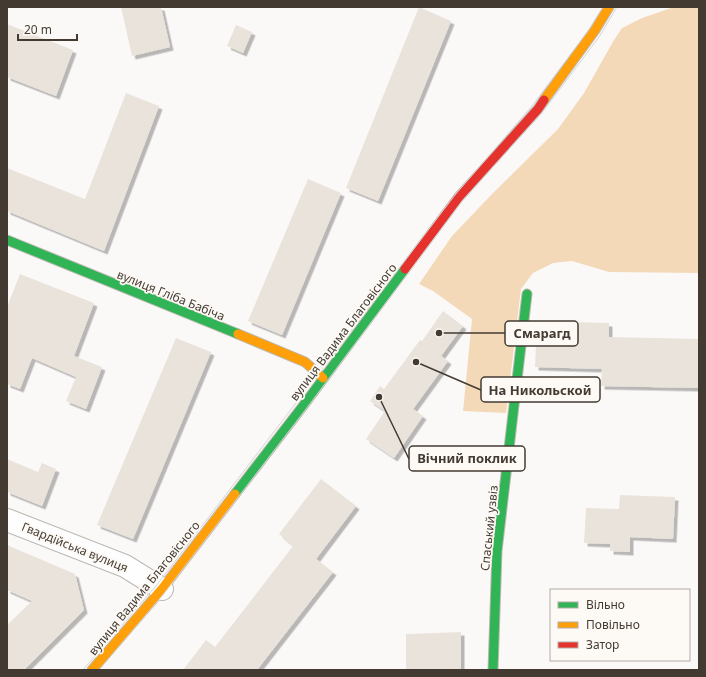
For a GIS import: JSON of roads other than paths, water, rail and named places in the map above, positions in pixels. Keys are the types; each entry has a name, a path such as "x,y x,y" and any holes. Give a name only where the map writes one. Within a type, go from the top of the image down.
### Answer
{"street":[{"name":"вулиця Вадима Благовісного","path":"92,670 162,590 303,406 458,198 538,109 595,30 609,7"},
{"name":"вулиця Гліба Бабіча","path":"7,240 304,362 323,378"},
{"name":"Спаський узвіз","path":"493,670 497,551 514,420 527,294"},
{"name":"Гвардійська вулиця","path":"7,520 125,566 162,590"}],"tram line":[{"path":"83,670 156,586 455,195 532,106 588,31 603,7"},
{"path":"99,670 162,596 306,409 463,200 541,114 599,37 617,7"}],"place":[{"name":"Смарагд","path":"439,333"},
{"name":"На Никольской","path":"416,362"},
{"name":"Вічний поклик","path":"379,397"}]}
